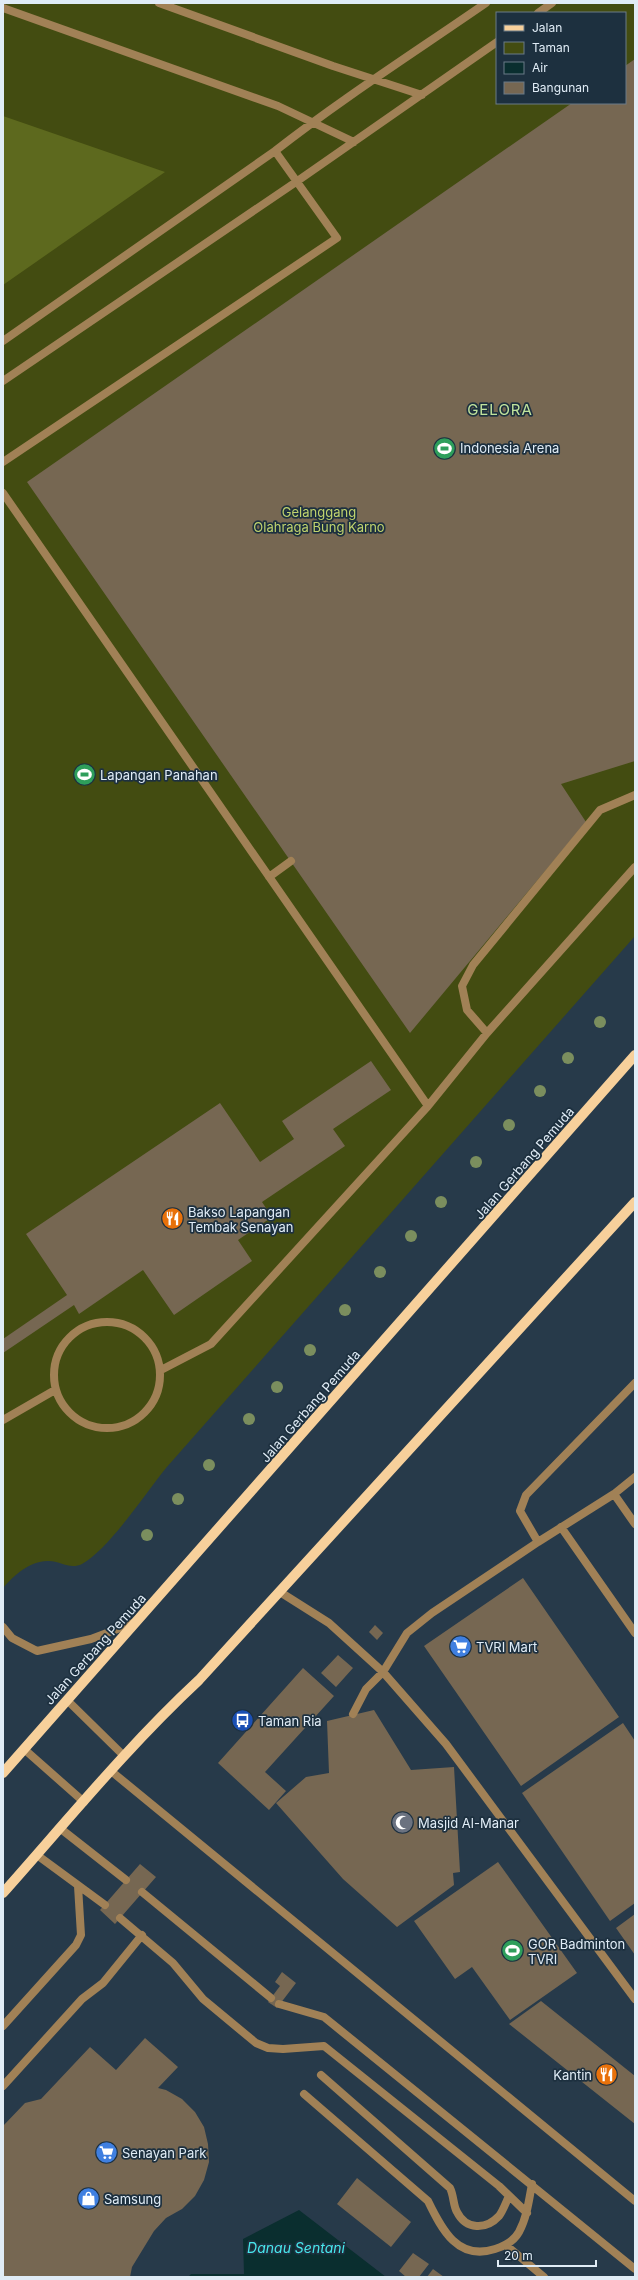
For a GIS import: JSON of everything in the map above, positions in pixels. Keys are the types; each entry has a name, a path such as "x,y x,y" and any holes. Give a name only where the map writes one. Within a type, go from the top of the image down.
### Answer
{"main road":[{"name":"Jalan Gerbang Pemuda","path":"3,1773 635,1055"},
{"path":"3,1893 61,1829 123,1755 159,1717 199,1680 635,1202"}],"lane":[{"path":"159,3 333,66 422,95"},
{"path":"3,341 276,151 313,122 486,3"},
{"path":"539,12 552,3"},
{"path":"3,8 278,106 354,142"},
{"path":"3,381 296,182 496,43"},
{"path":"3,462 337,238 296,182 276,151"},
{"path":"3,493 428,1106"},
{"path":"487,1033 467,1010 462,986 473,965 600,810 635,795"},
{"path":"268,877 291,861"},
{"path":"161,1370 211,1344 428,1106 487,1033 635,867"},
{"path":"110,1321 135,1328 153,1346 161,1370 157,1396 141,1417 117,1428 91,1426 68,1412 55,1390 54,1364 65,1341 85,1326 110,1321"},
{"path":"538,1542 520,1511 526,1495 635,1383"},
{"path":"3,1420 55,1390"},
{"path":"353,1714 366,1689 383,1672 407,1633 432,1613 538,1542 614,1494 635,1477"},
{"path":"614,1494 635,1524"},
{"path":"561,1527 635,1633"},
{"path":"280,1592 330,1623 383,1672 446,1744 635,1999"},
{"path":"3,1627 12,1638 37,1651 91,1639 137,1622"},
{"path":"68,1700 123,1755"},
{"path":"24,1749 84,1802"},
{"path":"110,1771 635,2201"},
{"path":"61,1829 126,1880"},
{"path":"37,1855 105,1905"},
{"path":"3,2026 76,1945 81,1935 78,1886"},
{"path":"145,1894 271,1998"},
{"path":"122,1919 173,1963 203,1999 256,2043 268,2048 283,2049 324,2046 499,2186 527,2213"},
{"path":"3,2086 82,1999 103,1983 142,1935"},
{"path":"279,2004 324,2017 635,2269"},
{"path":"321,2075 450,2188 454,2197 456,2211 462,2219 471,2226 482,2227 493,2222 500,2215 509,2196"},
{"path":"304,2094 428,2201 438,2221 451,2240 470,2252 487,2252 507,2246 519,2232 527,2213 532,2184"},
{"path":"507,2246 544,2277"}],"green space":[{"name":"Gelanggang Olahraga Bung Karno","path":"3,3 635,3 635,936 166,1468 104,1546 92,1557 78,1566 69,1566 53,1561 42,1561 23,1569 3,1588"},
{"path":"3,116 165,172 3,285"}],"water":[{"name":"Danau Sentani","path":"299,2210 386,2277 188,2277 191,2274 244,2274 243,2239"}],"building":[{"name":"Indonesia Arena","path":"635,59 635,761 561,784 586,822 410,1033 27,482 571,104 626,104 626,65"},
{"path":"371,1061 391,1090 333,1129 345,1146 262,1202 272,1217 238,1240 252,1261 174,1315 143,1270 79,1314 74,1305 3,1353 3,1339 67,1295 26,1234 220,1103 260,1162 294,1139 282,1121"},
{"path":"523,1578 619,1717 521,1786 424,1646"},
{"path":"375,1625 383,1633 377,1640 369,1632"},
{"path":"338,1655 353,1668 336,1687 321,1673"},
{"path":"303,1668 334,1696 265,1772 286,1791 269,1810 218,1763"},
{"path":"374,1710 411,1770 454,1767 460,1872 453,1873 454,1885 397,1927 343,1879 276,1803 306,1777 329,1773 327,1721"},
{"path":"623,1723 635,1741 635,1903 610,1921 522,1793"},
{"path":"498,1862 577,1973 510,2020 472,1967 455,1979 414,1921"},
{"path":"140,1864 156,1877 115,1924 100,1910"},
{"path":"635,1914 635,1955 616,1928"},
{"path":"282,1972 296,1983 277,2008 268,2002 280,1986 275,1982"},
{"path":"541,2001 635,2076 635,2124 509,2024"},
{"name":"Senayan Park","path":"145,2038 178,2067 158,2088 166,2090 182,2099 195,2112 204,2127 208,2144 209,2162 204,2180 195,2196 182,2209 166,2218 154,2231 132,2267 130,2277 3,2277 3,2126 25,2103 41,2099 90,2047 116,2070"},
{"path":"357,2178 411,2222 391,2247 337,2204"},
{"path":"413,2253 429,2264 419,2277 406,2277 399,2271"},
{"path":"433,2269 444,2277 427,2277"}],"place":[{"name":"Indonesia Arena","path":"445,448"},
{"name":"Lapangan Panahan","path":"85,775"},
{"name":"Bakso Lapangan Tembak Senayan","path":"173,1219"},
{"name":"TVRI Mart","path":"460,1647"},
{"name":"Taman Ria","path":"242,1721"},
{"name":"Masjid Al-Manar","path":"402,1823"},
{"name":"GOR Badminton TVRI","path":"512,1951"},
{"name":"Kantin","path":"607,2075"},
{"name":"Senayan Park","path":"106,2153"},
{"name":"Samsung","path":"89,2199"}],"district":[{"name":"GELORA","path":"500,409"}]}
